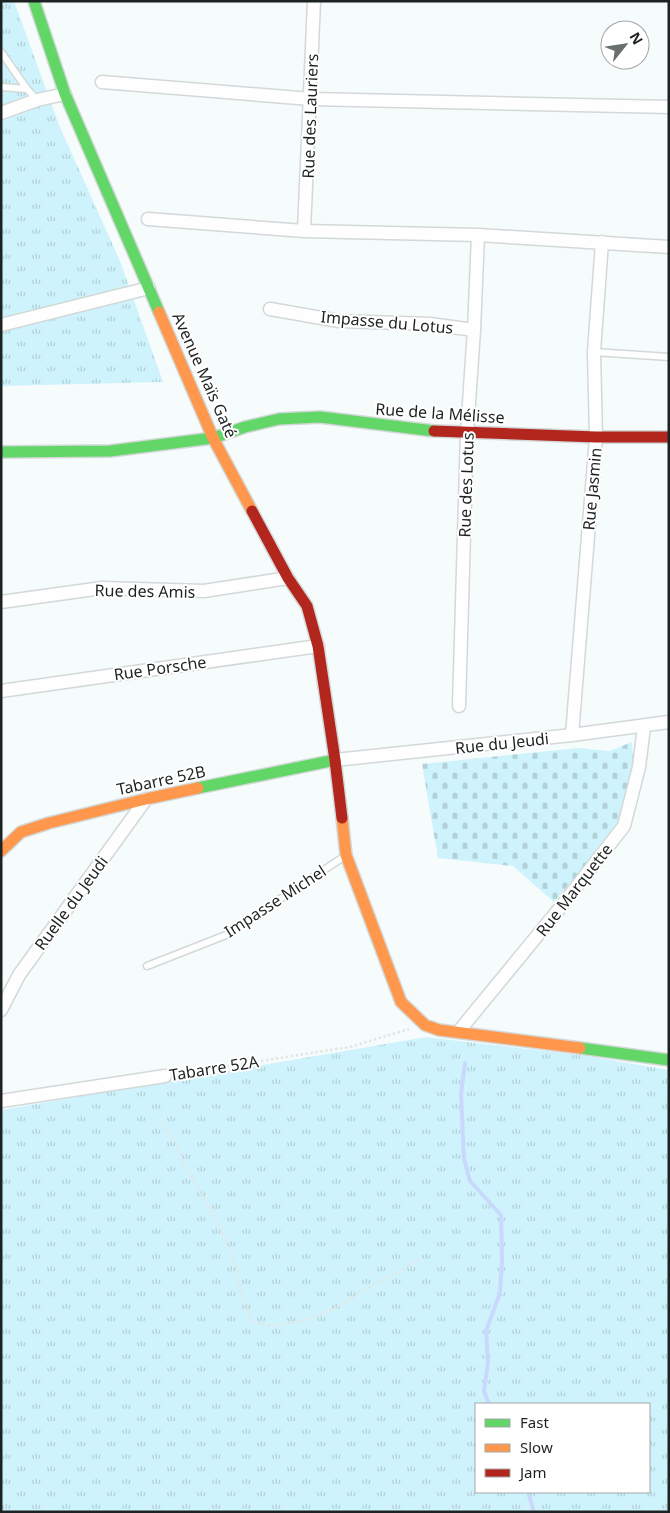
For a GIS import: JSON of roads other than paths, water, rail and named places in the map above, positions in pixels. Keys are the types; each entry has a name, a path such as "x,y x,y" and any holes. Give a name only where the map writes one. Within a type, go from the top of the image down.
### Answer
{"street":[{"name":"Avenue Maïs Gaté","path":"34,1 65,94 213,438 288,578 307,606 318,646 335,760 346,855 401,1002 425,1025 439,1030 459,1031"},
{"name":"Rue des Lauriers","path":"304,231 314,1"},
{"path":"102,82 311,99 669,107"},
{"path":"1,113 37,100 65,94"},
{"path":"148,219 304,231 478,235 669,247"},
{"name":"Rue des Lotus","path":"459,706 467,432 478,235"},
{"name":"Rue Jasmin","path":"572,735 596,437 594,352 602,242"},
{"path":"1,325 149,288"},
{"name":"Impasse du Lotus","path":"270,309 339,321 430,324 474,330"},
{"name":"Rue de la Mélisse","path":"1,452 110,451 213,438 279,419 320,417 410,429 596,437 669,438"},
{"name":"Rue des Amis","path":"1,602 102,588 204,591 288,578"},
{"name":"Rue Porsche","path":"1,691 318,646"},
{"name":"Rue du Jeudi","path":"335,760 644,727 669,722"},
{"name":"Rue Marquette","path":"459,1031 560,908 624,826 639,767 644,727"},
{"name":"Tabarre 52B","path":"1,851 21,832 49,823 146,800 335,760"},
{"name":"Ruelle du Jeudi","path":"1,1010 19,974 146,800"},
{"path":"459,1031 669,1060"},
{"name":"Tabarre 52A","path":"1,1101 165,1076"}],"lane":[{"path":"1,52 37,100"},
{"path":"1,87 27,89"},
{"path":"594,352 669,357"},
{"name":"Impasse Michel","path":"147,966 226,935 346,855"}],"waterway":[{"path":"465,1063 461,1094 464,1159 470,1181 501,1215 502,1261 500,1293 486,1331 488,1362 484,1391 489,1403"},
{"path":"528,1493 534,1512"}]}
